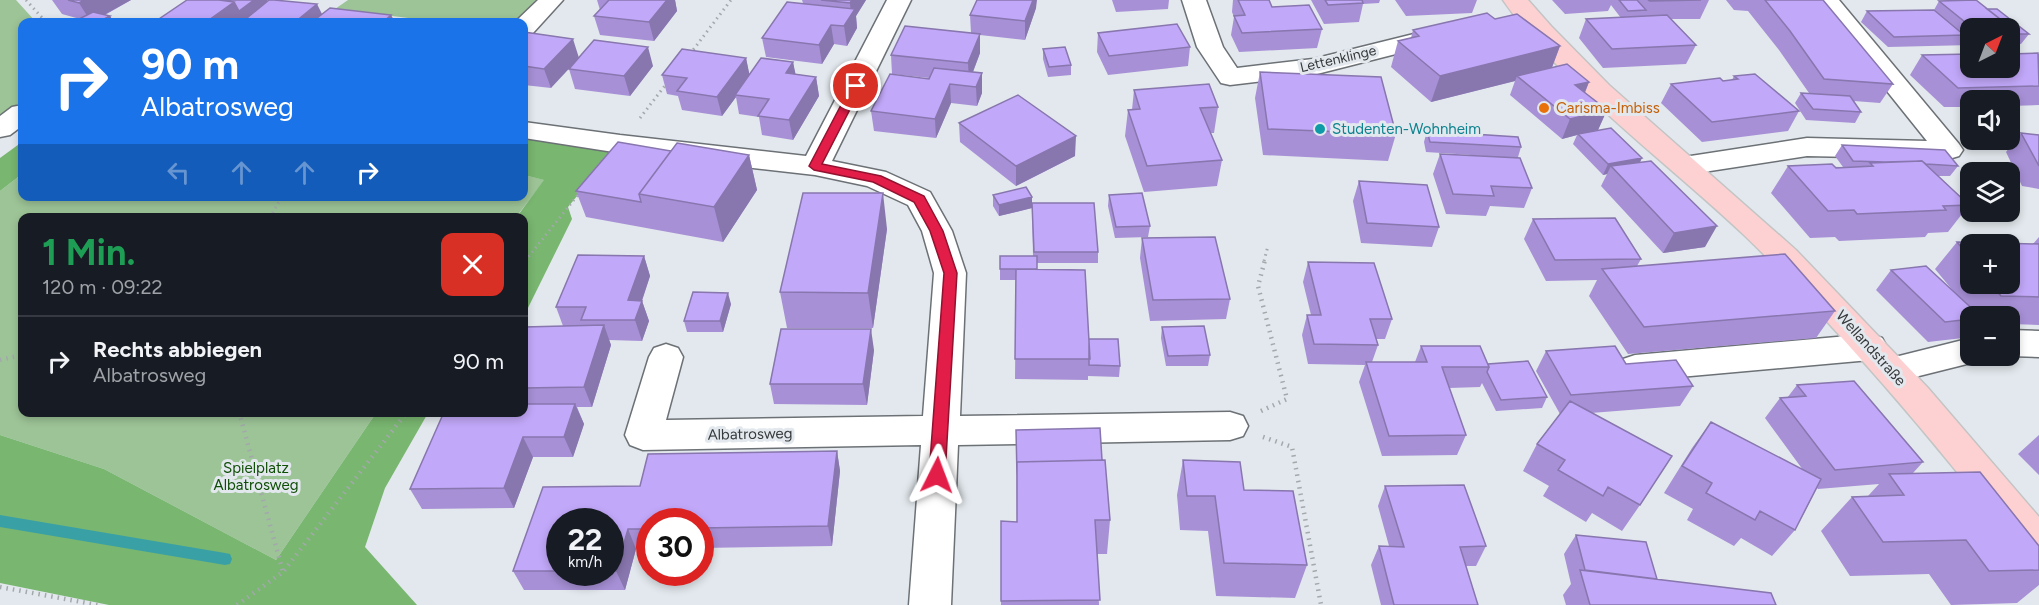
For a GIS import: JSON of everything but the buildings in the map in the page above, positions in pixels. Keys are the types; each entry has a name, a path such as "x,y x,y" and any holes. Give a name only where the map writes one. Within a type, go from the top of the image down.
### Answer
{"main road":[{"name":"Wellandstraße","path":"1514,14 1777,249 1880,359 1992,485 2039,547"}],"street":[{"path":"528,24 551,0"},
{"path":"814,166 899,0"},
{"name":"Lettenklinge","path":"1194,0 1210,47 1230,77 1313,67 1396,44 1465,30"},
{"path":"1826,0 1949,150"},
{"path":"0,129 18,116"},
{"path":"528,131 620,144 814,166 876,179 919,199 937,231 950,273 930,605"},
{"path":"1684,166 1807,147 1949,150"},
{"path":"2020,343 2039,344"},
{"path":"1624,369 1880,359 1960,352"},
{"name":"Albatrosweg","path":"666,357 643,435 1230,426"}],"path":[{"path":"26,0 42,18"},
{"path":"2020,139 2029,138"},
{"path":"1949,150 1960,148"},
{"path":"1230,426 1287,399 1258,286 1268,246"},
{"path":"0,360 18,356"},
{"path":"240,417 283,572"},
{"path":"237,605 283,572 403,417"},
{"path":"1230,426 1292,447 1321,605"},
{"path":"0,587 98,605"}],"green space":[{"path":"0,0 16,0 32,18 18,18 18,104 0,117"},
{"path":"348,0 536,0 519,18 408,18 335,9"},
{"path":"528,131 620,144 568,207 572,219 528,308 528,213 520,213 544,180 528,176"},
{"path":"18,145 18,177 0,191 0,158"},
{"name":"Spielplatz Albatrosweg","path":"528,176 545,180 519,213 18,213 18,417 373,417 276,560 104,469 0,435 0,191 18,177 18,201 528,201"},
{"path":"373,417 426,417 385,488 365,547 417,605 109,605 0,583 0,435 104,469 276,560"}],"waterway":[{"path":"0,521 225,559"}],"place":[{"name":"Carisma-Imbiss","path":"1544,108"},
{"name":"Studenten-Wohnheim","path":"1320,129"}],"route":[{"path":"856,86 814,166 876,179 919,199 937,231 950,273 937,475"}]}
